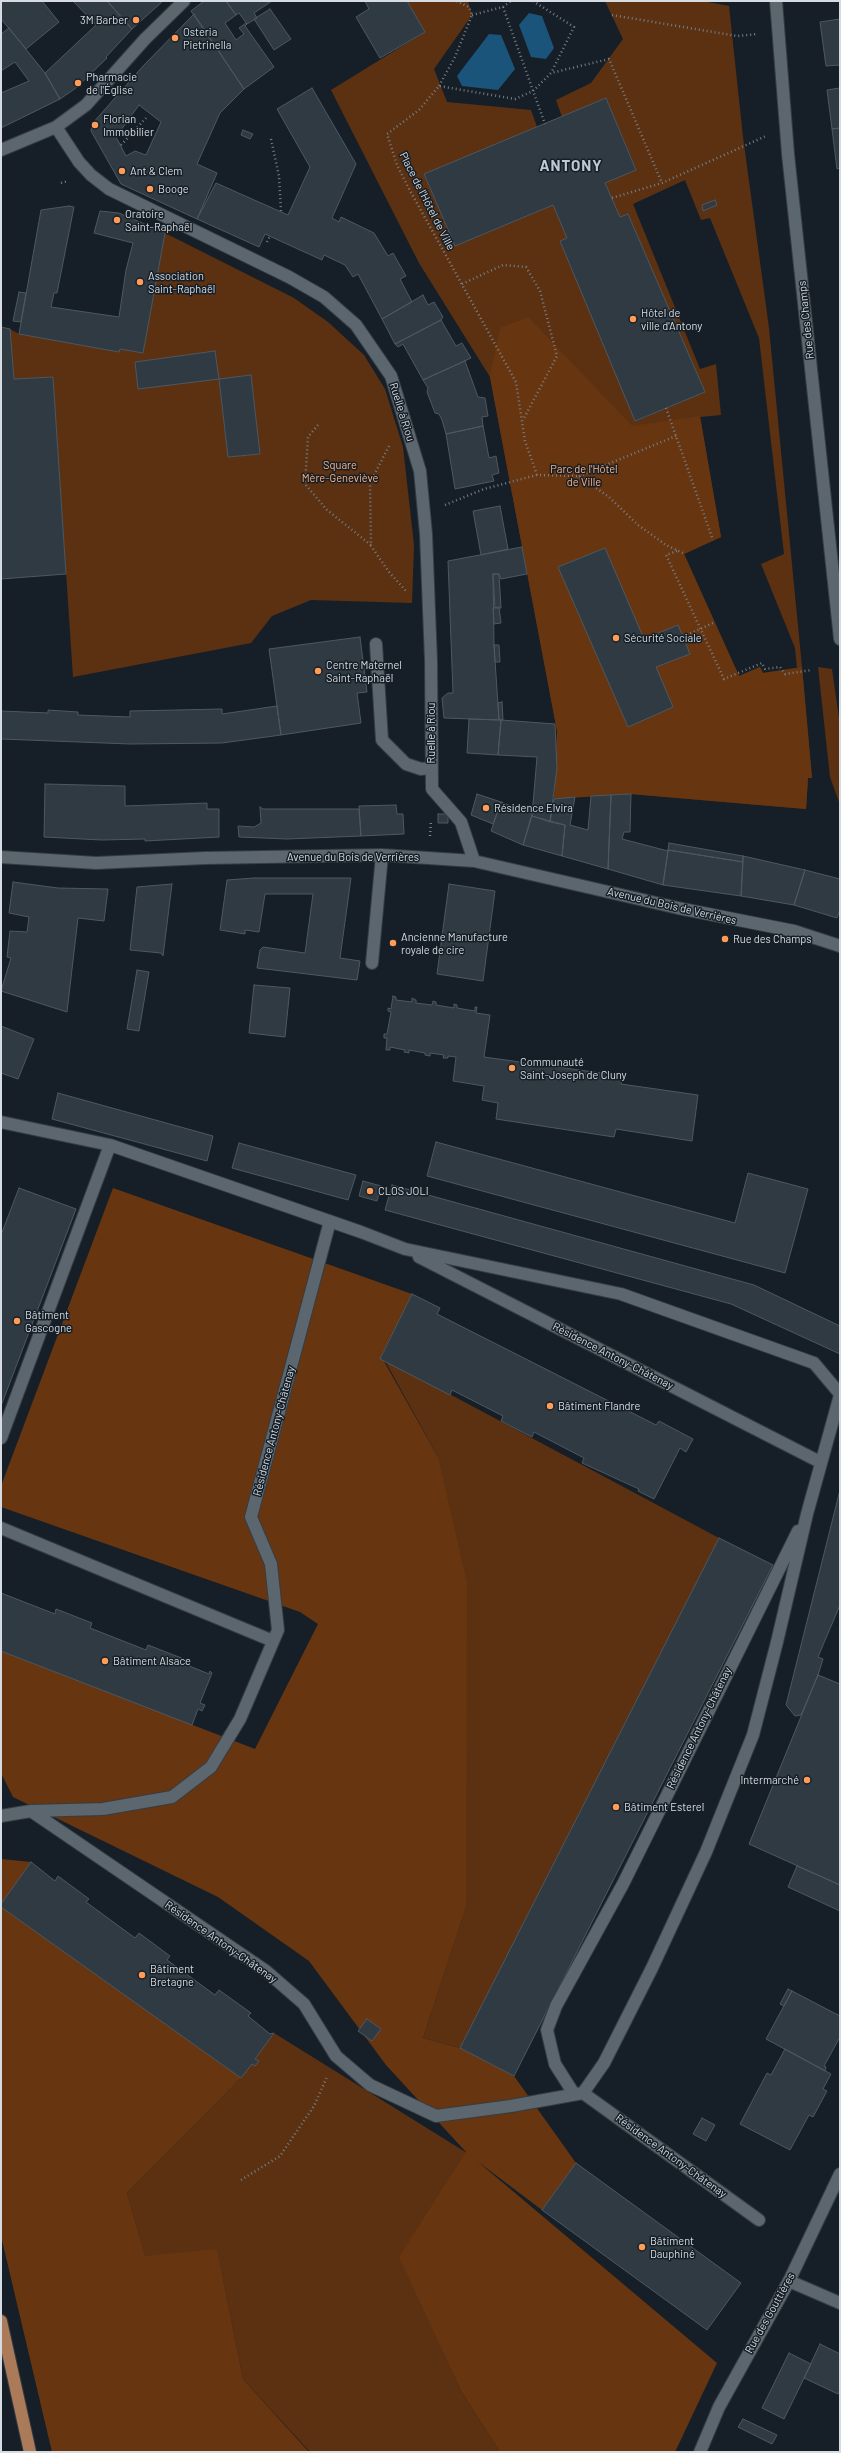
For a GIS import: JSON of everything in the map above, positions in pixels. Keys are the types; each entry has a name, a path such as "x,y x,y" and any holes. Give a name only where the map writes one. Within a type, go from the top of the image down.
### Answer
{"main road":[{"path":"1,2321 30,2452"}],"street":[{"path":"1,150 56,127 86,105 145,39 184,1"},
{"name":"Rue des Champs","path":"776,1 780,68 840,639"},
{"name":"Ruelle à Riou","path":"56,127 79,162 91,175 109,189 289,277 324,297 356,325 391,376 420,471 432,661 432,788 461,822 474,861"},
{"path":"376,644 382,740 406,764 421,769 431,768"},
{"path":"372,964 382,854"},
{"name":"Avenue du Bois de Verrières","path":"1,857 96,863 205,858 382,854 474,861 678,908 794,932 840,946"},
{"name":"Résidence Antony-Châtenay","path":"1,1122 110,1146 330,1221 405,1249 820,1462"},
{"path":"1,1438 110,1146"},
{"name":"Résidence Antony-Châtenay","path":"1,1816 31,1811 103,1809 172,1797 211,1767 240,1719 278,1630 271,1564 251,1516 330,1221"},
{"name":"Résidence Antony-Châtenay","path":"31,1811 266,1971 304,2004 336,2056 370,2085 436,2116 511,2106 578,2093 604,2063 652,1968 706,1852 753,1735 778,1642 820,1462 840,1395 814,1363 621,1294 405,1249"},
{"name":"Résidence Antony-Châtenay","path":"760,2220 578,2093 555,2064 547,2030 556,2006 623,1884 807,1514"},
{"path":"1,1528 273,1641"},
{"name":"Rue des Gouttières","path":"700,2452 719,2407 789,2281 840,2174"},
{"path":"789,2281 840,2303"}],"path":[{"path":"456,1 469,7 472,15 455,57 438,86 515,98 533,91 550,73 574,27 533,1"},
{"path":"472,15 503,7 511,1"},
{"path":"503,7 545,124"},
{"path":"612,15 737,36 778,32"},
{"path":"550,73 609,60 662,183"},
{"name":"Place de l'Hôtel de Ville","path":"438,86 419,110 387,134 397,165 516,382 526,441 537,475"},
{"path":"121,145 146,118"},
{"path":"612,198 662,183 786,127"},
{"path":"271,139 279,176 281,211"},
{"path":"462,284 503,265 526,267 540,291 557,356 522,420"},
{"path":"666,408 713,540"},
{"path":"318,425 308,437 305,484 327,510 371,546 389,572 409,594 429,604"},
{"path":"423,511 442,506 484,489 537,475 579,476 676,436"},
{"path":"371,546 370,483 390,443"},
{"path":"579,476 609,497 638,525 683,554"},
{"path":"677,551 666,555 724,679 762,663 765,669 780,667 785,674 812,670"},
{"path":"683,637 715,622"},
{"path":"241,2180 280,2156 314,2106 336,2056"}],"green space":[{"name":"Parc de l'Hôtel de Ville","path":"407,1 468,1 472,15 434,69 447,102 531,110 537,127 424,175 455,246 553,205 567,238 560,241 636,421 705,392 628,214 620,217 605,183 636,169 606,98 562,117 556,100 591,83 623,39 605,1 702,1 729,6 743,137 769,328 802,667 812,778 808,778 806,809 631,794 611,795 555,784 557,731 490,377 419,263 331,90 425,32","holes":["685,180 701,220 710,218 759,338 784,554 761,564 795,648 797,668 763,673 760,667 739,676 684,554 721,537 700,417 721,415 716,364 700,369 633,204"]},
{"name":"Square Mère-Geneviève","path":"165,233 294,298 328,322 364,355 385,389 403,447 414,545 412,603 311,600 272,616 251,643 73,677 53,377 14,379 10,329 19,334 119,352 120,349 143,353","holes":["215,352 138,388 135,362","251,375 260,454 228,457 219,380"]},
{"path":"528,317 632,426 700,416 721,537 684,554 739,676 760,667 763,673 802,667 812,778 808,778 806,809 631,794 554,799 557,731 490,377 500,328"},
{"path":"818,667 832,669 840,725 840,805 830,777"},
{"path":"113,1188 412,1294 381,1356 438,1457 467,1583 466,1907 423,2038 460,2048 514,2076 576,2163 542,2210 477,2161 717,2363 675,2452 500,2452 461,2391 399,2257 466,2152 386,2065 309,1961 218,1897 13,1797 1,1773 1,1651 255,1749 318,1624 300,1612 1,1507 1,1486"},
{"path":"384,1359 719,1538 460,2048 423,2038 466,1907 438,1457"},
{"path":"1,1859 31,1862 1,1904"},
{"path":"1,1907 241,2078 127,2193 145,2256 217,2249 243,2379 309,2452 52,2452 1,2236"},
{"path":"274,2033 467,2153 400,2257 461,2391 500,2452 310,2452 243,2379 217,2250 145,2257 127,2193 241,2078"}],"water":[{"path":"529,13 542,16 554,48 546,59 531,57 519,25"},
{"path":"489,34 501,35 515,69 498,90 462,86 457,76"}],"building":[{"path":"1,1 42,1 59,22 26,49 1,19"},
{"path":"73,1 107,1 132,29 106,57 107,58 76,88 60,99 45,73 96,25"},
{"path":"107,1 163,1 132,29"},
{"path":"204,1 226,1 236,15 225,23 236,40 244,34 239,28 246,23 247,24 245,26 274,67 244,89 191,11"},
{"path":"226,1 272,1 254,13 257,18 247,24 239,13 236,15"},
{"path":"365,1 407,1 425,32 380,58 356,17 369,9"},
{"path":"270,9 291,39 274,50 254,19"},
{"path":"194,14 244,89 220,113 197,164 217,173 197,219 121,184 91,131 92,124 144,65","holes":["139,105 161,122 146,155 135,151 126,156 116,137"]},
{"path":"840,19 840,65 826,66 820,22"},
{"path":"9,28 45,73 60,99 1,128 1,93 29,81 15,62 1,71 1,34"},
{"path":"312,88 356,164 332,218 339,222 341,217 374,233 388,256 393,253 406,276 400,279 412,302 382,319 358,274 353,277 345,265 324,255 322,260 265,234 259,247 197,219 216,183 288,215 310,167 277,109"},
{"path":"840,88 840,128 832,129 827,90"},
{"name":"Hôtel de ville d'Antony","path":"606,98 636,170 605,183 620,217 628,214 705,392 635,421 560,241 567,238 553,205 455,246 424,174"},
{"path":"840,128 840,168 837,169 832,129"},
{"path":"243,130 253,134 250,139 241,135"},
{"path":"715,200 717,205 703,211 702,205"},
{"name":"Association Saint-Raphaël","path":"69,206 74,207 57,293 54,293 51,307 119,317 126,270 133,243 94,233 100,211 119,213 165,233 143,353 120,349 119,352 19,334 41,210"},
{"path":"19,292 26,293 21,322 13,321"},
{"path":"423,295 428,305 434,302 443,317 441,320 395,344 382,319"},
{"path":"441,320 456,346 462,343 471,358 423,380 403,344 398,347 395,344"},
{"path":"1,327 10,329 14,379 53,377 66,574 1,579"},
{"path":"215,351 219,379 138,389 135,362"},
{"path":"465,361 478,397 485,398 488,416 482,417 483,426 446,434 439,414 435,413 427,392 428,388 423,380"},
{"path":"251,375 260,454 228,457 219,379"},
{"path":"483,426 489,458 496,456 499,473 492,475 494,481 455,489 446,434"},
{"path":"500,506 508,549 481,555 473,511"},
{"path":"522,547 527,574 501,579 499,574 493,574 494,645 499,720 444,718 442,698 448,693 453,693 448,561"},
{"name":"Sécurité Sociale","path":"605,548 644,639 678,625 690,654 656,667 673,707 628,727 558,567"},
{"path":"493,574 499,574 501,608 495,608"},
{"path":"499,607 501,623 494,624 493,608"},
{"name":"Centre Maternel Saint-Raphaël","path":"360,637 367,692 357,693 361,723 281,735 269,649"},
{"path":"494,645 499,645 500,662 495,662"},
{"path":"502,702 503,720 499,720 498,703"},
{"path":"277,706 281,735 222,743 130,744 1,739 1,711 48,713 48,710 78,712 78,715 130,717 130,711 222,709 222,714"},
{"path":"469,719 501,720 498,755 467,753"},
{"path":"501,720 555,724 557,768 550,822 532,816 537,757 498,755"},
{"path":"45,784 125,786 125,806 207,803 207,809 219,809 219,837 145,841 145,839 102,840 44,837"},
{"name":"Résidence Elvira","path":"477,794 501,802 493,824 471,815"},
{"path":"631,794 630,832 624,832 622,839 668,851 663,885 608,869 611,795"},
{"path":"611,795 608,869 562,856 565,825 550,822 554,799 575,797 570,825 588,830 591,796"},
{"path":"501,802 532,814 523,845 491,831"},
{"path":"396,805 397,814 403,814 404,834 361,836 359,806"},
{"path":"260,807 263,809 359,809 361,836 287,839 239,837 238,826 254,827 261,823"},
{"path":"438,814 448,814 448,823 438,823"},
{"path":"532,816 565,825 562,856 523,845"},
{"path":"669,843 743,856 743,862 668,850"},
{"path":"668,850 743,862 741,896 663,885"},
{"path":"743,856 805,870 794,905 741,896"},
{"path":"805,870 840,879 840,910 837,918 794,905"},
{"path":"254,878 351,878 340,958 360,961 357,980 257,968 260,950 263,947 305,953 313,894 265,894 259,932 245,930 245,934 220,930 227,880"},
{"path":"13,882 58,888 108,889 104,921 78,918 67,1012 1,991 11,958 7,957 10,931 27,932 29,917 9,913"},
{"path":"172,884 163,956 161,953 130,950 137,887"},
{"path":"449,884 495,891 483,981 437,974"},
{"path":"137,970 149,972 139,1031 127,1029"},
{"path":"254,985 290,988 285,1037 249,1033"},
{"name":"Communauté Saint-Joseph de Cluny","path":"393,996 396,997 396,1000 412,1002 412,998 416,1000 416,1003 432,1005 433,1001 436,1002 436,1005 454,1008 454,1004 457,1005 457,1008 475,1011 475,1007 477,1007 476,1013 490,1015 484,1057 623,1076 621,1084 698,1095 692,1141 616,1129 614,1137 496,1119 498,1103 482,1100 484,1086 453,1081 456,1057 448,1056 448,1058 443,1058 444,1055 430,1053 430,1056 425,1055 425,1053 409,1050 409,1053 404,1052 405,1050 390,1047 390,1050 386,1050 387,1038 384,1038 384,1034 387,1034 391,1012 388,1011 388,1008 391,1009"},
{"path":"1,1026 34,1039 18,1079 1,1073"},
{"path":"58,1093 213,1136 207,1161 52,1119"},
{"path":"436,1142 735,1223 748,1173 808,1189 785,1273 427,1176"},
{"path":"239,1143 356,1175 348,1200 232,1168"},
{"name":"CLOS JOLI","path":"363,1181 381,1186 377,1201 359,1196"},
{"path":"392,1185 754,1285 840,1326 840,1354 731,1304 385,1210"},
{"name":"Bâtiment Gascogne","path":"19,1188 76,1209 1,1406 1,1235"},
{"name":"Bâtiment Flandre","path":"412,1294 440,1308 437,1314 656,1425 659,1421 693,1439 686,1452 680,1448 654,1499 638,1491 639,1489 582,1463 584,1458 534,1432 532,1437 501,1421 503,1416 452,1390 450,1395 380,1359"},
{"path":"840,1490 840,1605 818,1657 823,1659 818,1675 801,1715 795,1716 786,1705"},
{"name":"Bâtiment Esterel","path":"719,1538 773,1565 514,2076 460,2048"},
{"name":"Bâtiment Alsace","path":"1,1593 55,1614 56,1609 92,1623 90,1628 146,1650 148,1645 184,1659 182,1663 209,1674 210,1671 212,1673 200,1703 205,1705 202,1711 198,1709 192,1725 1,1651"},
{"name":"Intermarché","path":"818,1675 840,1684 840,1885 749,1844"},
{"name":"Bâtiment Bretagne","path":"31,1862 55,1881 58,1876 89,1899 86,1902 135,1938 139,1933 170,1956 167,1960 215,1995 219,1990 251,2013 248,2016 270,2034 274,2033 255,2059 259,2061 255,2066 252,2064 241,2078 1,1907 1,1904"},
{"path":"797,1866 840,1885 840,1911 788,1887"},
{"path":"788,1989 792,1991 784,2006 780,2004"},
{"path":"792,1991 840,2016 840,2037 824,2066 826,2067 825,2071 766,2039"},
{"path":"367,2019 381,2029 372,2041 358,2031"},
{"path":"785,2049 831,2074 823,2089 827,2091 813,2117 809,2115 790,2150 740,2124 767,2073 771,2075"},
{"path":"702,2118 715,2125 706,2141 693,2134"},
{"name":"Bâtiment Dauphiné","path":"576,2163 741,2283 707,2330 542,2210"},
{"path":"820,2344 840,2354 840,2390 838,2394 804,2378"},
{"path":"789,2353 811,2364 784,2419 762,2408"},
{"path":"743,2419 777,2435 772,2444 738,2427"}],"place":[{"name":"3M Barber","path":"136,20"},
{"name":"Osteria Pietrinella","path":"175,38"},
{"name":"Pharmacie de l'Église","path":"78,83"},
{"name":"Florian Immobilier","path":"95,125"},
{"name":"Ant & Clem","path":"122,171"},
{"name":"Booge","path":"150,189"},
{"name":"Oratoire Saint-Raphaël","path":"117,220"},
{"name":"Association Saint-Raphaël","path":"140,282"},
{"name":"Hôtel de ville d'Antony","path":"633,319"},
{"name":"Sécurité Sociale","path":"616,638"},
{"name":"Centre Maternel Saint-Raphaël","path":"318,671"},
{"name":"Résidence Elvira","path":"486,808"},
{"name":"Rue des Champs","path":"725,939"},
{"name":"Ancienne Manufacture royale de cire","path":"393,943"},
{"name":"Communauté Saint-Joseph de Cluny","path":"512,1068"},
{"name":"CLOS JOLI","path":"370,1191"},
{"name":"Bâtiment Gascogne","path":"17,1321"},
{"name":"Bâtiment Flandre","path":"550,1406"},
{"name":"Bâtiment Alsace","path":"105,1661"},
{"name":"Intermarché","path":"807,1780"},
{"name":"Bâtiment Esterel","path":"616,1807"},
{"name":"Bâtiment Bretagne","path":"142,1975"},
{"name":"Bâtiment Dauphiné","path":"642,2247"}],"district":[{"name":"ANTONY","path":"571,166"}]}
